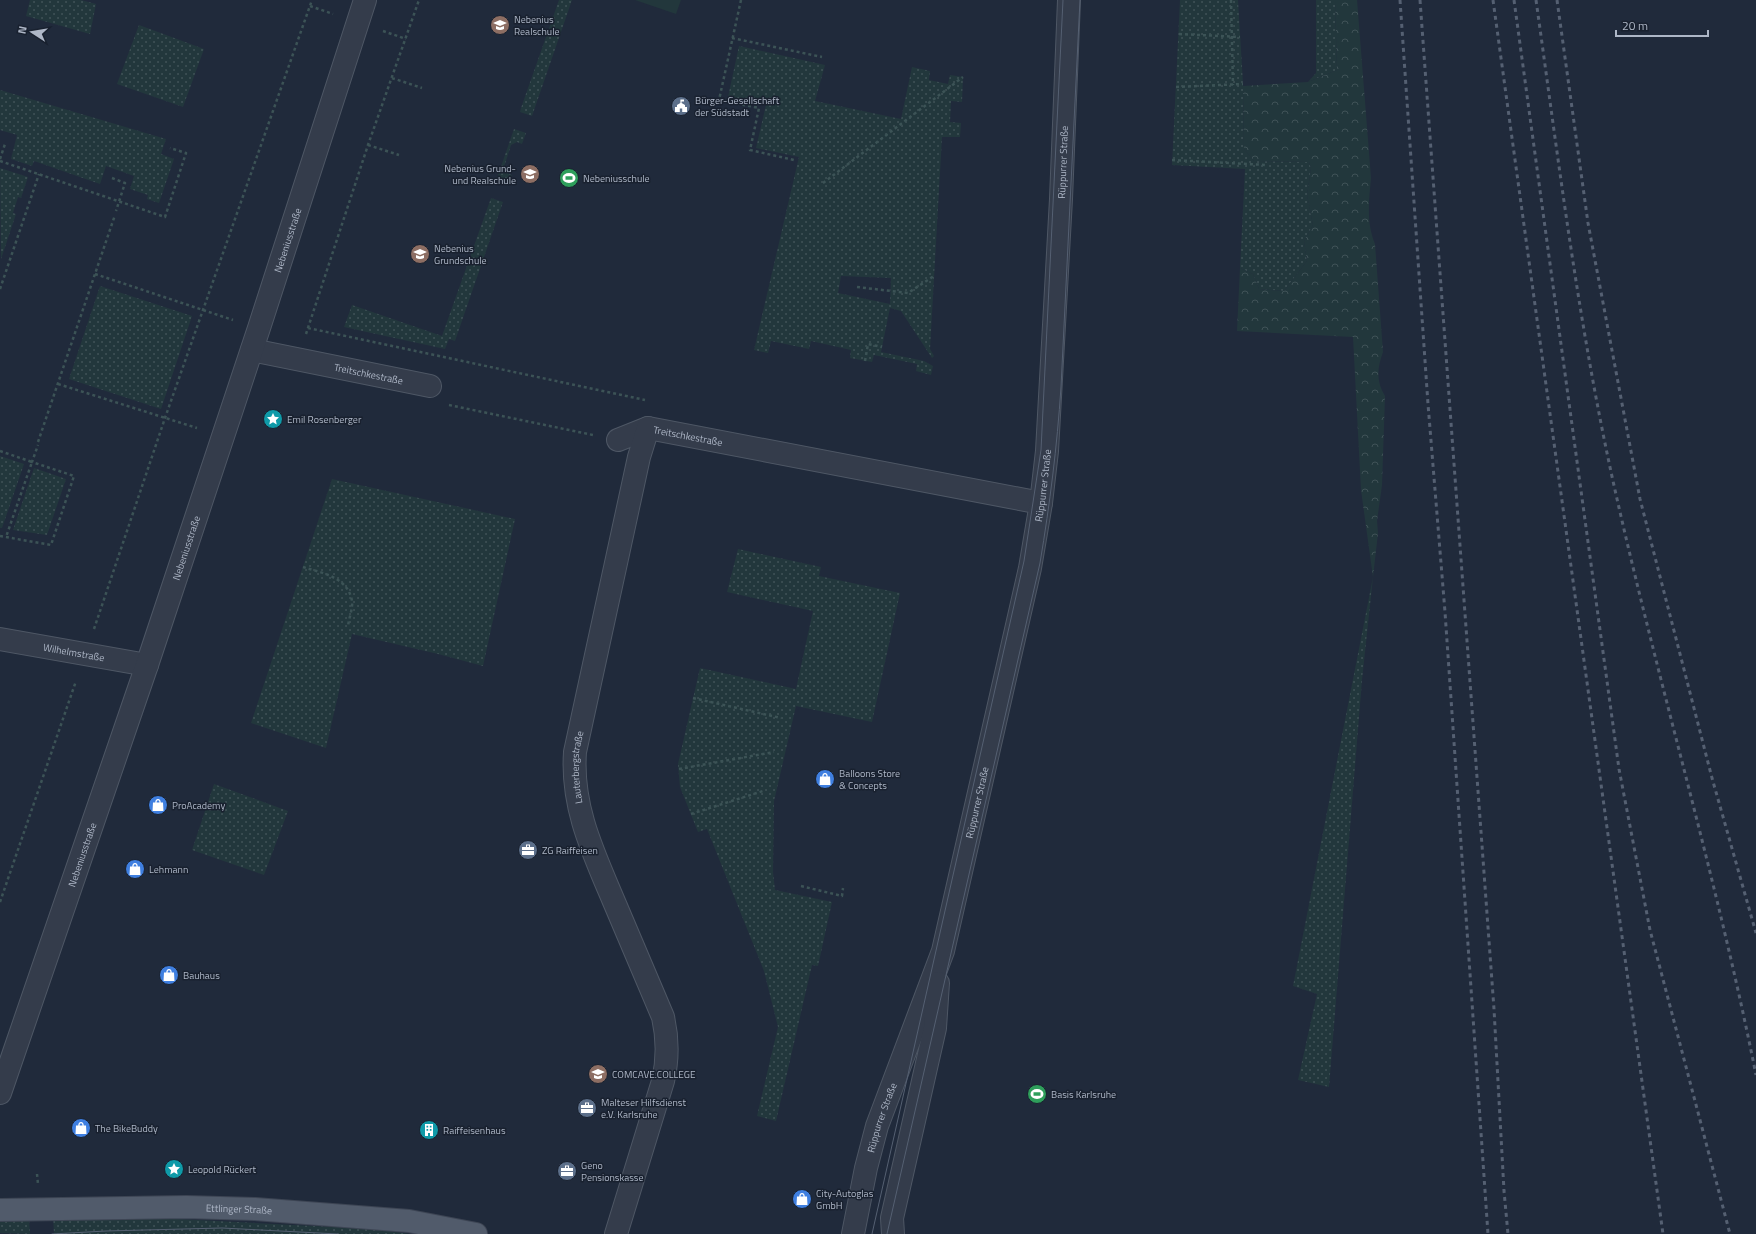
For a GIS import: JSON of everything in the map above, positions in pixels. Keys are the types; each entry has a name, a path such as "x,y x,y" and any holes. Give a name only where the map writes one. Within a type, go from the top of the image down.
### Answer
{"main road":[{"name":"Ettlinger Straße","path":"0,1210 186,1207 255,1208 409,1221 476,1234"}],"street":[{"name":"Nebeniusstraße","path":"0,1093 147,665 252,350 365,0"},
{"name":"Rüppurrer Straße","path":"853,1234 866,1168 877,1126 940,960 978,803 1027,582 1041,503 1046,463 1051,388 1069,0"},
{"name":"Treitschkestraße","path":"252,350 430,386"},
{"name":"Treitschkestraße","path":"618,440 648,428 1041,503"},
{"name":"Lauterbergstraße","path":"616,1234 663,1081 667,1063 666,1031 663,1017 586,836 574,784 574,767 575,752 636,473 648,428"},
{"name":"Wilhelmstraße","path":"0,639 147,665"},
{"name":"Rüppurrer Straße","path":"892,1226 935,1028 940,960"}],"path":[{"path":"0,902 165,418 312,0"},
{"path":"297,359 368,145 419,0"},
{"path":"741,0 719,100 759,108 750,150 794,160"},
{"path":"1231,0 1233,84"},
{"path":"1179,34 1240,37"},
{"path":"732,38 822,57"},
{"path":"392,78 422,88"},
{"path":"823,183 963,78"},
{"path":"1176,86 1243,84"},
{"path":"5,144 0,160 165,217 186,153 170,148"},
{"path":"368,145 399,155"},
{"path":"1172,160 1266,165"},
{"path":"0,289 39,174"},
{"path":"6,537 125,182 112,178"},
{"path":"95,274 259,328"},
{"path":"857,287 908,294 934,276"},
{"path":"308,328 646,400"},
{"path":"865,361 868,344 882,347"},
{"path":"58,384 223,436"},
{"path":"430,386 440,403 618,440"},
{"path":"0,451 74,476 51,545 0,536"},
{"path":"303,567 336,578 343,583 352,601 348,626"},
{"path":"693,698 781,718"},
{"path":"679,769 774,752"},
{"path":"691,814 763,791"},
{"path":"800,886 842,896 844,888"}],"green space":[{"path":"30,0 81,0 96,4 90,34 26,16"},
{"path":"559,0 572,0 532,116 520,112"},
{"path":"635,0 681,0 676,14"},
{"path":"1180,0 1238,0 1243,84 1244,149 1254,161 1309,162 1311,168 1307,195 1313,225 1304,241 1307,261 1284,291 1259,289 1253,274 1240,268 1245,169 1172,165"},
{"path":"1316,0 1335,0 1337,70 1308,82 1316,73"},
{"path":"1335,0 1357,0 1371,178 1369,220 1375,244 1383,352 1378,375 1382,391 1385,396 1382,485 1377,521 1378,533 1373,577 1361,490 1353,337 1237,331 1240,268 1253,274 1259,289 1284,291 1307,261 1304,241 1313,225 1307,195 1311,168 1309,162 1254,161 1244,149 1243,86 1308,82 1337,70"},
{"path":"139,25 204,49 183,107 117,84"},
{"path":"739,46 825,65 815,101 901,119 912,67 930,71 929,80 948,84 950,75 963,77 962,102 951,101 950,122 961,123 960,137 942,137 930,349 934,356 932,358 901,311 890,308 881,352 924,361 933,366 931,375 916,371 917,364 874,355 872,362 850,358 851,350 811,341 809,349 771,341 768,353 754,350 799,157 756,148 766,105 728,97","holes":["841,276 891,278 890,304 838,293"]},
{"path":"0,90 166,139 161,154 174,159 159,203 147,199 148,195 130,189 134,176 106,166 100,184 34,161 32,166 11,159 17,135 0,130"},
{"path":"514,129 526,133 522,144 517,142 511,145 504,167 506,173 512,175 508,185 496,181"},
{"path":"0,168 28,177 21,198 18,197 13,213 16,214 1,259"},
{"path":"491,198 503,202 455,341 449,339 445,349 344,327 352,305 442,336"},
{"path":"100,286 192,316 161,409 69,379"},
{"path":"0,456 24,464 2,528 0,528"},
{"path":"34,468 66,479 47,535 13,530"},
{"path":"332,479 515,519 483,666 352,634 326,748 251,723"},
{"path":"738,549 821,567 819,576 900,593 872,722 796,706 774,801 773,872 775,890 832,902 818,966 812,965 776,1121 757,1116 778,1027 764,971 707,829 698,832 680,787 678,764 700,668 796,689 813,611 727,592"},
{"path":"1373,577 1362,680 1329,1087 1298,1080 1317,994 1293,986"},
{"path":"214,784 288,811 264,875 192,850"},
{"path":"53,1216 139,1217 373,1229 410,1234 54,1234"},
{"path":"29,1217 30,1234 0,1233 0,1218"}],"tram line":[{"path":"872,1234 1024,561 1041,450 1063,0"},
{"path":"887,1234 1044,541 1055,453 1061,387 1080,0"},
{"path":"52,1234 222,1228 338,1234"}],"railway":[{"path":"1400,0 1428,404 1445,612 1488,1234"},
{"path":"1420,0 1494,1009 1504,1191 1508,1234"},
{"path":"1493,0 1663,1234"},
{"path":"1514,0 1619,769 1650,930 1730,1234"},
{"path":"1536,0 1580,307 1602,429 1650,637 1724,928 1756,1075"},
{"path":"1557,0 1588,223 1640,499 1712,778 1756,933"}],"place":[{"name":"Nebenius Realschule","path":"500,25"},
{"name":"Bürger-Gesellschaft der Südstadt","path":"681,106"},
{"name":"Nebenius Grund- und Realschule","path":"530,174"},
{"name":"Nebeniusschule","path":"569,178"},
{"name":"Nebenius Grundschule","path":"420,254"},
{"name":"Emil Rosenberger","path":"273,419"},
{"name":"Balloons Store & Concepts","path":"825,779"},
{"name":"ProAcademy","path":"158,805"},
{"name":"ZG Raiffeisen","path":"528,850"},
{"name":"Lehmann","path":"135,869"},
{"name":"Bauhaus","path":"169,975"},
{"name":"COMCAVE.COLLEGE","path":"598,1074"},
{"name":"Basis Karlsruhe","path":"1037,1094"},
{"name":"Malteser Hilfsdienst e.V. Karlsruhe","path":"587,1108"},
{"name":"The BikeBuddy","path":"81,1128"},
{"name":"Raiffeisenhaus","path":"429,1130"},
{"name":"Leopold Rückert","path":"174,1169"},
{"name":"Geno Pensionskasse","path":"567,1171"},
{"name":"City-Autoglas GmbH","path":"802,1199"}]}
